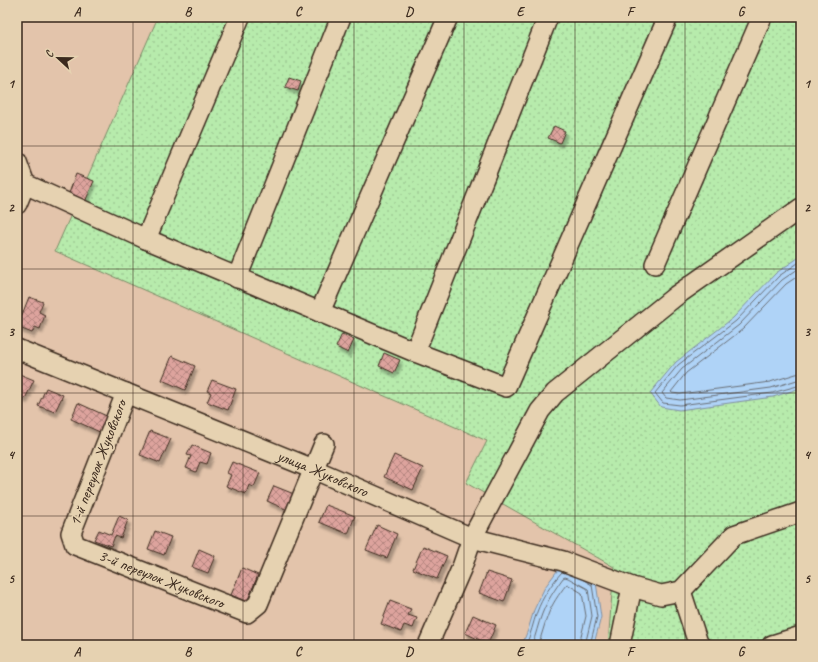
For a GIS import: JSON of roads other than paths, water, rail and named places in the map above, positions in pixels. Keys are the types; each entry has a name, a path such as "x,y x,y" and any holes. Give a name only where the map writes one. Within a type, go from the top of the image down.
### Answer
{"street":[{"path":"146,239 240,17"},
{"path":"237,278 342,17"},
{"path":"320,312 448,17"},
{"path":"415,352 548,17"},
{"path":"25,184 146,239 237,278 415,352 506,387 668,17"},
{"path":"655,264 762,17"},
{"path":"17,162 25,184 17,204"},
{"path":"428,645 462,567 472,538 540,411 555,393 677,294 801,208"},
{"name":"улица Жуковского","path":"17,350 313,469 472,538 563,561 632,587 661,595 681,592"},
{"name":"1-й переулок Жуковского","path":"71,532 126,393"},
{"path":"313,469 324,444"},
{"name":"3-й переулок Жуковского","path":"71,532 75,545 247,613 258,604 313,469"},
{"path":"700,645 698,643 681,592 734,535 801,512"},
{"path":"620,645 632,587"},
{"path":"772,645 801,636"}],"water":[{"path":"801,256 801,388 773,397 679,410 661,407 650,393 676,362 733,318 776,273"},
{"path":"560,567 596,582 601,617 594,645 522,645 534,610 545,587"}]}
